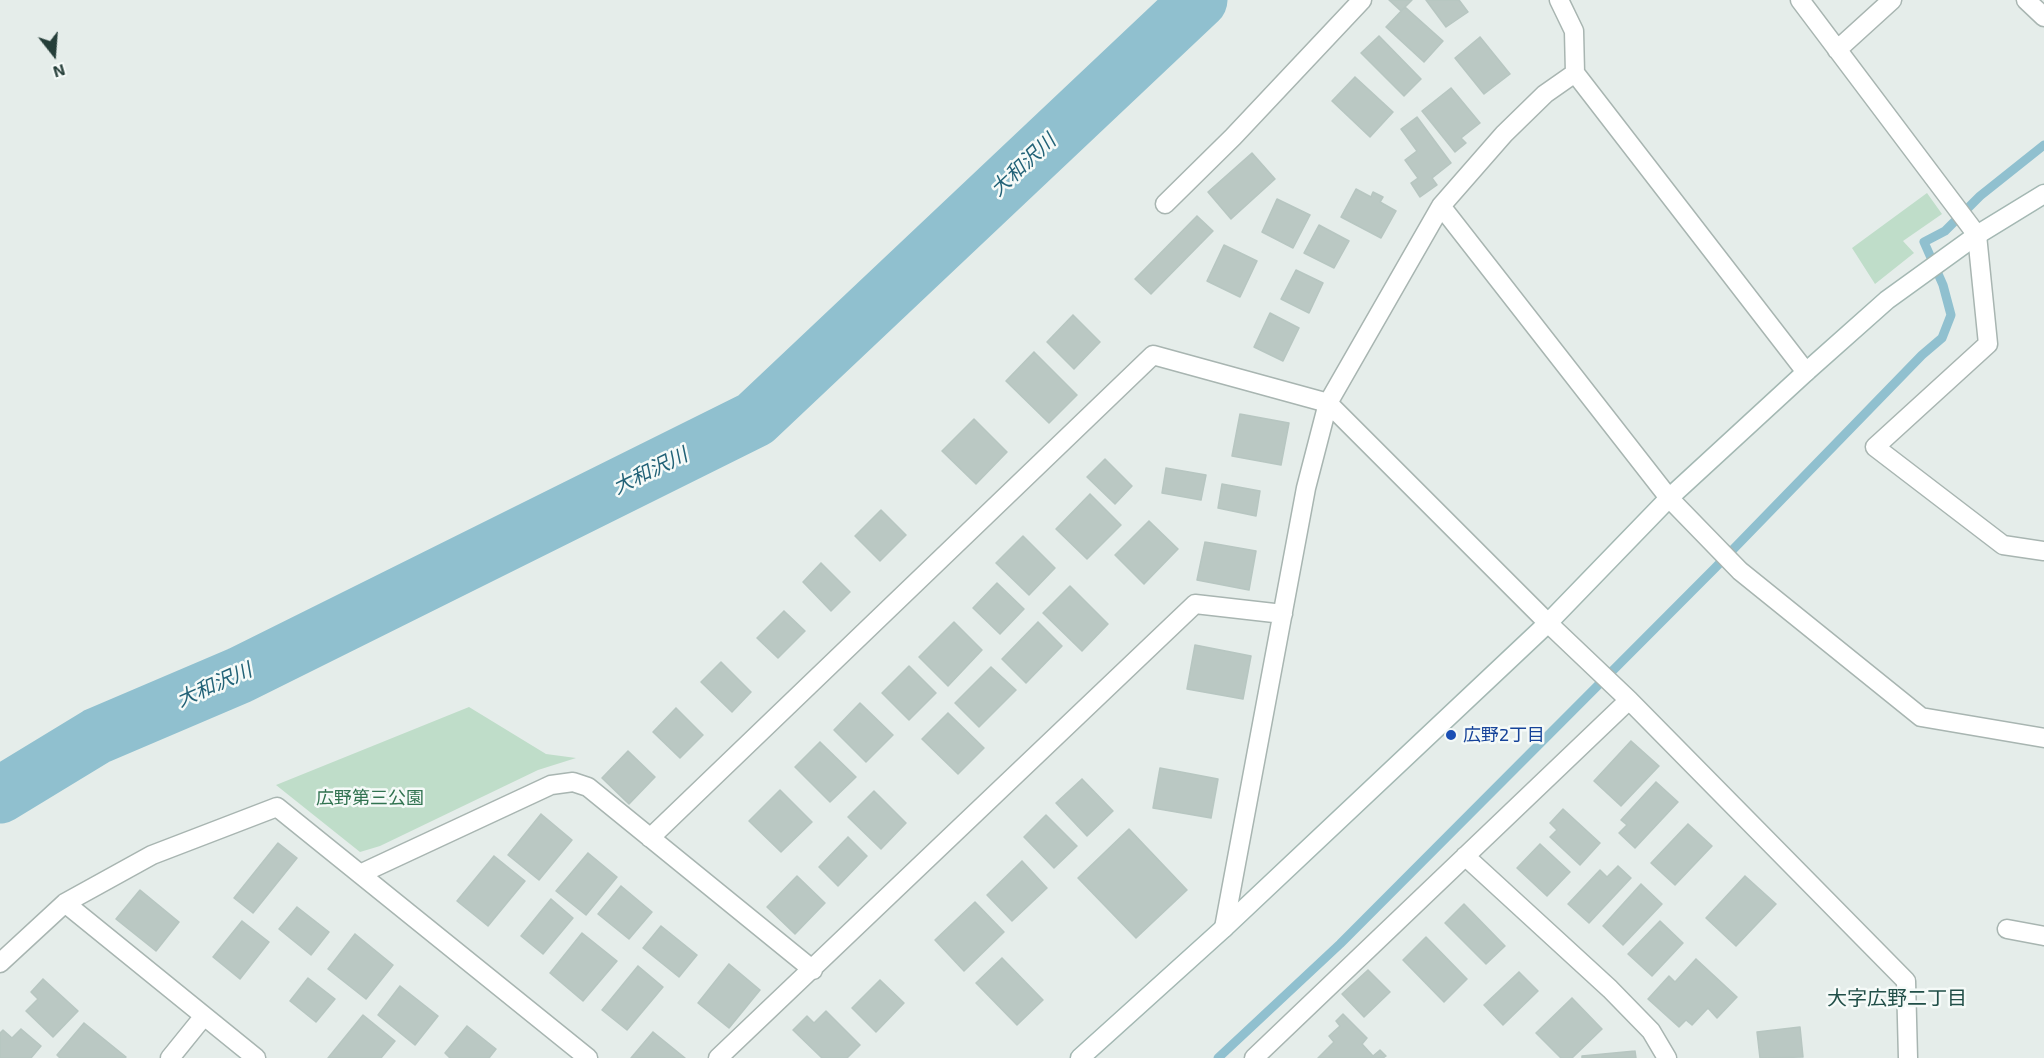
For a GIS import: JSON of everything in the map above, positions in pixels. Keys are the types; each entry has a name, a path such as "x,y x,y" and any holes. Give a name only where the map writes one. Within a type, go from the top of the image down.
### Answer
{"street":[{"path":"1165,204 1233,137 1362,0"},
{"path":"1559,0 1574,31 1575,73 1806,372"},
{"path":"1800,0 1977,235 1988,344 1875,447 2003,545 2044,551"},
{"path":"1837,50 1892,0"},
{"path":"2026,0 2044,17"},
{"path":"1224,928 1306,488 1328,403 1441,206 1545,94 1575,73"},
{"path":"1080,1058 1224,928 1548,623 1670,498 1806,372 1887,300 1977,235 2044,194"},
{"path":"1441,206 1670,498 1740,571 1921,717 2044,738"},
{"path":"650,838 1153,355 1328,403 1548,623 1629,700 1906,981 1908,1058"},
{"path":"718,1058 1195,604 1283,614"},
{"path":"1263,1055 1465,856 1629,700"},
{"path":"360,874 551,785 573,782 588,787 813,970"},
{"path":"0,963 65,903 152,855 277,807 588,1058"},
{"path":"1465,856 1619,997 1651,1031 1667,1058"},
{"path":"65,903 256,1058"},
{"path":"2007,929 2044,936"},
{"path":"170,1058 204,1016"}],"green space":[{"path":"1927,193 1942,214 1903,241 1914,253 1875,284 1852,248"},
{"name":"広野第三公園","path":"469,707 546,754 576,758 538,770 380,846 360,852 276,785"}],"building":[{"path":"1389,0 1412,0 1401,11"},
{"path":"1426,0 1459,0 1468,12 1446,27"},
{"path":"1405,7 1443,41 1424,62 1386,27"},
{"path":"1379,36 1421,79 1404,96 1361,53"},
{"path":"1480,37 1510,74 1484,94 1455,58"},
{"path":"1355,77 1393,112 1370,137 1332,101"},
{"path":"1451,88 1480,123 1461,138 1466,143 1455,152 1422,111"},
{"path":"1417,117 1451,163 1432,178 1437,185 1420,197 1411,183 1418,178 1405,160 1417,151 1401,129"},
{"path":"1252,153 1275,179 1231,219 1208,192"},
{"path":"1356,189 1371,197 1373,192 1383,197 1380,202 1396,211 1381,238 1341,217"},
{"path":"1277,199 1310,215 1293,248 1262,232"},
{"path":"1197,216 1213,231 1151,294 1135,279"},
{"path":"1319,225 1349,241 1334,268 1304,253"},
{"path":"1224,245 1257,261 1240,297 1207,281"},
{"path":"1296,270 1323,283 1309,313 1281,299"},
{"path":"1270,313 1299,328 1283,361 1254,347"},
{"path":"1073,315 1100,342 1074,369 1047,342"},
{"path":"1034,352 1077,395 1049,423 1006,381"},
{"path":"1240,414 1289,423 1281,465 1232,456"},
{"path":"974,419 1007,452 976,484 942,451"},
{"path":"1105,459 1132,486 1115,504 1087,477"},
{"path":"1166,468 1206,475 1201,500 1162,493"},
{"path":"1222,484 1260,491 1256,516 1218,508"},
{"path":"1090,494 1121,525 1087,559 1056,529"},
{"path":"881,510 906,535 880,561 855,536"},
{"path":"1149,521 1178,549 1144,584 1115,555"},
{"path":"1023,536 1055,568 1029,595 996,563"},
{"path":"1205,542 1256,551 1249,590 1197,580"},
{"path":"821,563 850,592 831,611 803,582"},
{"path":"997,583 1024,609 1000,634 973,608"},
{"path":"1070,586 1108,624 1082,651 1043,613"},
{"path":"784,611 805,631 778,658 757,638"},
{"path":"954,622 982,650 948,686 919,657"},
{"path":"1038,622 1062,646 1026,683 1002,659"},
{"path":"1195,645 1251,656 1243,699 1187,689"},
{"path":"721,662 751,692 732,712 701,682"},
{"path":"909,666 936,693 909,720 882,693"},
{"path":"991,667 1016,690 979,727 955,703"},
{"path":"860,703 893,735 866,762 834,730"},
{"path":"676,708 703,735 680,758 653,732"},
{"path":"948,713 984,748 958,774 922,739"},
{"path":"1631,741 1659,766 1621,806 1594,781"},
{"path":"820,742 856,777 830,802 795,767"},
{"path":"628,751 655,777 629,804 602,778"},
{"path":"1160,768 1218,779 1211,818 1153,808"},
{"path":"1082,779 1113,811 1087,836 1056,803"},
{"path":"1656,782 1678,802 1635,848 1619,833 1627,825 1621,820"},
{"path":"780,790 812,822 781,852 749,821"},
{"path":"874,791 906,823 881,849 848,817"},
{"path":"1563,809 1600,843 1580,865 1550,837 1557,830 1550,823"},
{"path":"541,814 572,840 539,880 508,855"},
{"path":"1046,815 1077,846 1054,868 1024,837"},
{"path":"1688,824 1712,846 1675,885 1651,863"},
{"path":"1129,829 1187,890 1136,938 1078,878"},
{"path":"848,837 867,856 838,886 819,867"},
{"path":"278,843 297,858 253,913 234,898"},
{"path":"1540,844 1570,872 1547,896 1517,868"},
{"path":"588,853 617,877 586,915 556,891"},
{"path":"494,856 525,881 488,926 457,901"},
{"path":"1022,861 1047,888 1012,921 987,895"},
{"path":"1618,866 1631,878 1589,923 1568,904 1600,870 1607,877"},
{"path":"797,876 825,903 795,934 767,907"},
{"path":"1745,876 1776,904 1736,946 1706,918"},
{"path":"1641,884 1662,904 1623,945 1603,926"},
{"path":"621,886 652,912 629,939 598,914"},
{"path":"140,890 179,922 156,951 116,919"},
{"path":"551,899 573,918 543,954 521,936"},
{"path":"975,902 1004,932 964,971 935,940"},
{"path":"1464,904 1505,946 1486,964 1445,923"},
{"path":"297,907 329,932 311,955 279,929"},
{"path":"242,921 269,942 240,979 213,957"},
{"path":"1660,921 1683,943 1652,976 1628,954"},
{"path":"661,926 697,955 679,977 643,948"},
{"path":"582,933 617,961 583,1001 550,973"},
{"path":"355,934 393,965 366,999 328,969"},
{"path":"1426,937 1467,979 1444,1002 1403,960"},
{"path":"1002,958 1043,1000 1017,1025 976,983"},
{"path":"1696,959 1737,997 1717,1018 1708,1008 1692,1025 1686,1020 1679,1027 1648,999 1669,976 1675,982"},
{"path":"729,964 760,990 729,1028 698,1003"},
{"path":"638,966 663,987 627,1030 602,1010"},
{"path":"1368,970 1390,992 1364,1017 1342,994"},
{"path":"1519,972 1538,991 1503,1025 1484,1005"},
{"path":"308,978 335,999 316,1022 290,1001"},
{"path":"43,979 78,1011 53,1037 26,1011 38,999 31,992"},
{"path":"880,980 904,1003 876,1032 852,1008"},
{"path":"400,986 438,1016 415,1045 378,1015"},
{"path":"1572,998 1602,1029 1572,1058 1561,1058 1536,1033"},
{"path":"826,1011 860,1045 847,1058 822,1058 793,1030 807,1016 814,1023"},
{"path":"1343,1014 1367,1038 1362,1044 1373,1056 1380,1050 1386,1056 1383,1058 1318,1058 1334,1042 1329,1036 1340,1026 1336,1021"},
{"path":"363,1015 395,1041 381,1058 328,1058"},
{"path":"84,1023 126,1057 60,1058 57,1055"},
{"path":"467,1026 496,1049 489,1058 450,1058 445,1053"},
{"path":"1800,1027 1803,1057 1760,1058 1757,1032"},
{"path":"21,1029 41,1046 31,1058 0,1058 0,1033 3,1030 12,1038"},
{"path":"653,1032 685,1058 631,1058"},
{"path":"1635,1051 1636,1058 1582,1058 1582,1056"}],"waterway":[{"name":"大和沢川","path":"0,795 97,736 240,675 755,419 1199,0"},
{"path":"1218,1058 1340,944 1715,568 1922,355 1942,338 1951,315 1943,285 1924,242 1945,231 1980,196 2044,145"}],"place":[{"name":"広野2丁目","path":"1451,735"}],"district":[{"name":"大字広野二丁目","path":"1897,998"}]}
